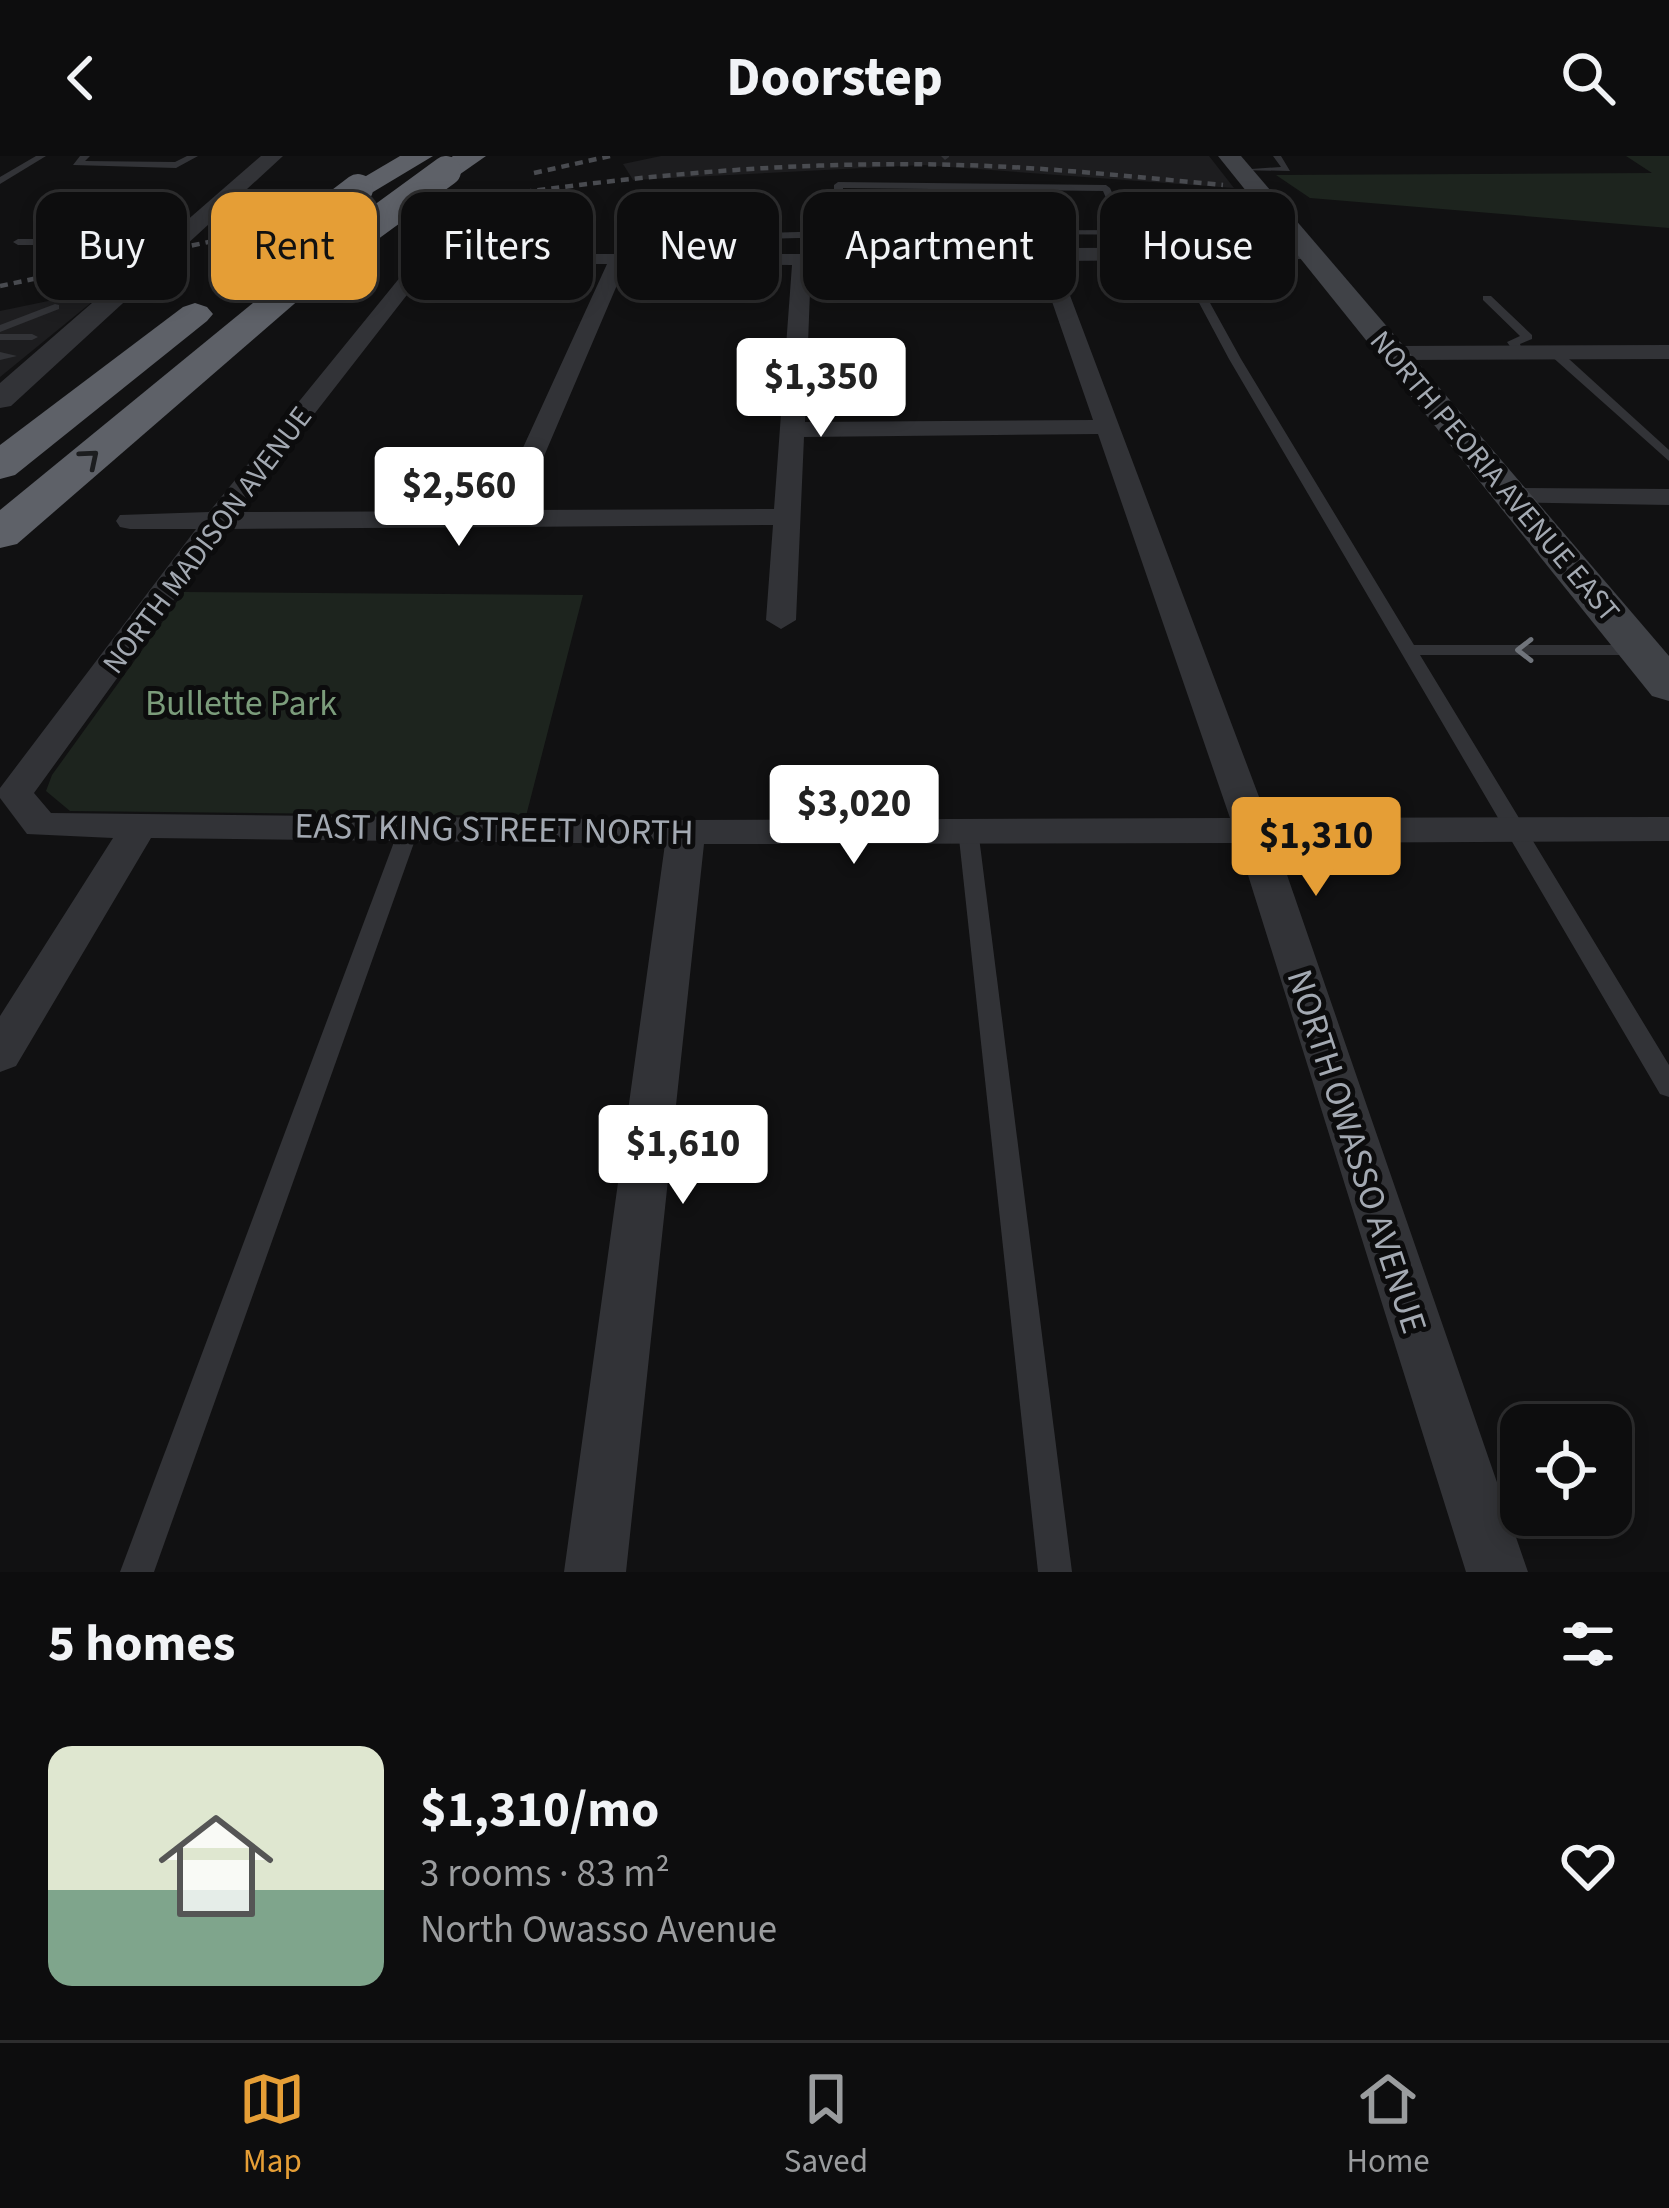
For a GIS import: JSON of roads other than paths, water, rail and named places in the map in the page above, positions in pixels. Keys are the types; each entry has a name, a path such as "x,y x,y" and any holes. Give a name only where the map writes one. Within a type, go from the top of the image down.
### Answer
{"highway":[{"path":"0,466 358,189 473,156"},
{"path":"0,534 433,164"}],"main road":[{"name":"NORTH PEORIA AVENUE EAST","path":"1235,163 1254,192"},
{"name":"NORTH PEORIA AVENUE EAST","path":"1295,246 1394,353 1669,686"}],"street":[{"path":"0,399 273,156"},
{"path":"779,257 802,257 781,620"},
{"name":"NORTH MADISON AVENUE","path":"40,825 15,793 217,520 426,258 617,258"},
{"path":"505,516 617,263"},
{"name":"NORTH OWASSO AVENUE","path":"1061,300 1253,830 1497,1572"},
{"path":"1394,353 1669,352"},
{"path":"791,430 1107,427"},
{"path":"1510,496 1669,497"},
{"path":"130,521 787,517"},
{"name":"EAST KING STREET NORTH","path":"40,825 686,832 1669,829"},
{"path":"0,1054 140,825"},
{"path":"595,1572 686,832"}],"lane":[{"path":"0,181 42,156"},
{"path":"86,156 76,163 176,165 194,156"},
{"path":"1235,163 1287,169 1277,156"},
{"path":"838,192 838,185 1106,188 1108,192"},
{"path":"18,242 86,242 199,225"},
{"path":"1487,298 1528,337 1513,342 1520,352"},
{"path":"1203,300 1669,1087"},
{"path":"0,333 55,307"},
{"path":"0,333 32,337"},
{"path":"1554,352 1669,457"},
{"path":"1410,650 1639,650"},
{"path":"137,1572 410,826"},
{"path":"968,829 1055,1572"}],"railway":[{"path":"534,173 610,156"},
{"path":"377,215 564,187 800,166 991,166 1223,185"},
{"path":"0,286 211,241"}],"park label":[{"name":"Bullette Park","path":"241,702"}]}
